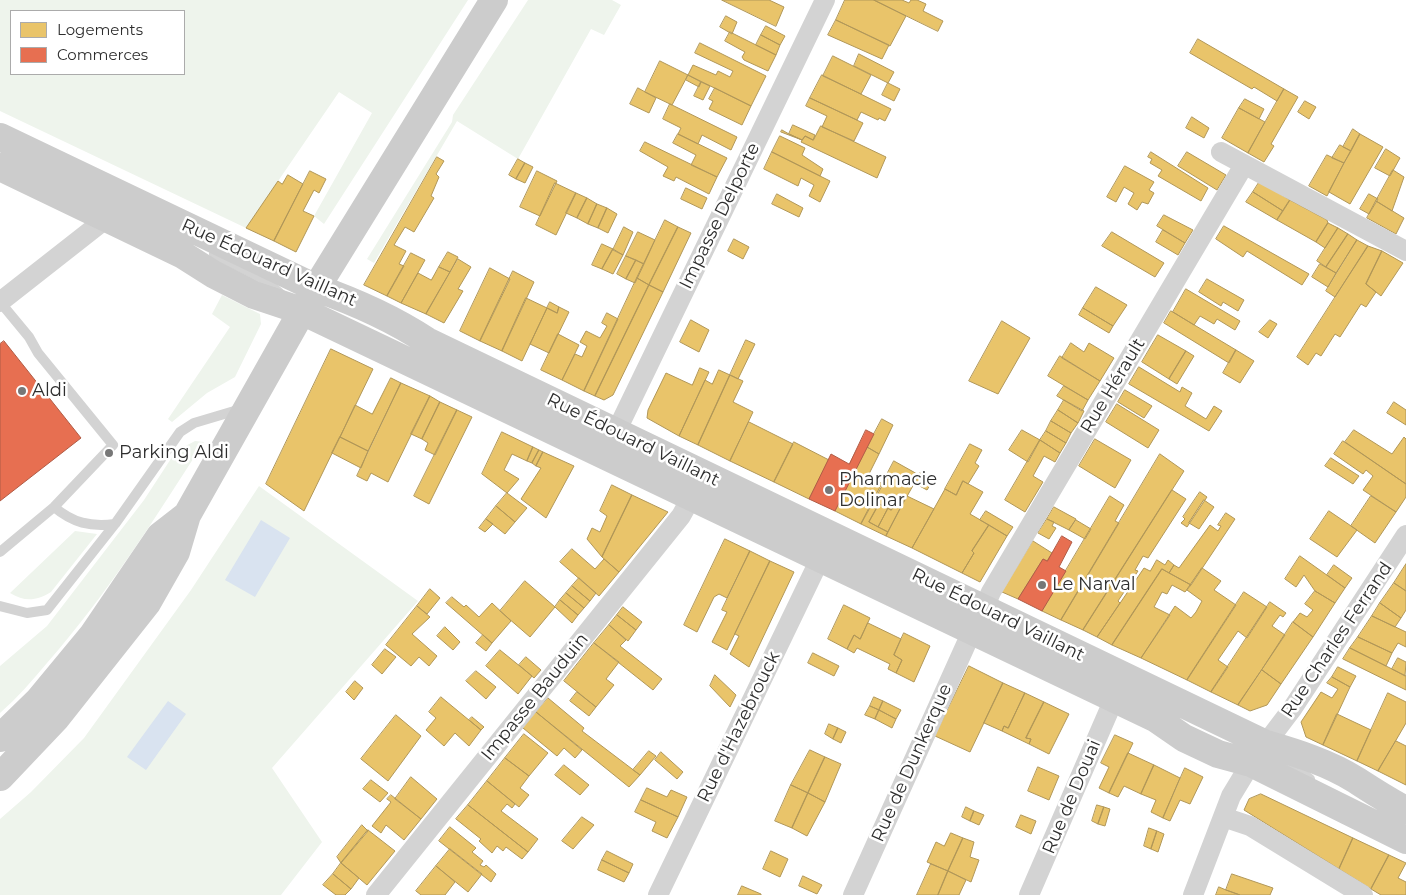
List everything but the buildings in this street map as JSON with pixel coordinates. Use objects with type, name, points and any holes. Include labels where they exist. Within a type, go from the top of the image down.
[{"type":"main road","points":[[0,777],[56,718],[148,603],[176,552],[187,515],[302,312],[323,295],[494,0]]},
{"type":"main road","name":"Rue Édouard Vaillant","points":[[0,137],[323,295],[351,300],[402,324],[427,342],[616,432],[1114,691],[1184,738],[1218,754],[1245,747]]},
{"type":"main road","name":"Rue Édouard Vaillant","points":[[0,167],[59,190],[107,218],[184,255],[213,274],[254,294],[302,312],[691,498],[978,620],[1245,747]]},
{"type":"main road","points":[[0,738],[39,700],[92,636],[160,536],[187,515]]},
{"type":"main road","points":[[1245,747],[1321,762],[1356,780],[1380,798],[1406,810]]},
{"type":"main road","points":[[1245,747],[1406,840]]},
{"type":"street","name":"Impasse Delporte","points":[[616,432],[825,0]]},
{"type":"street","points":[[1221,152],[1406,251]]},
{"type":"street","name":"Rue Hérault","points":[[978,620],[996,584],[1244,165]]},
{"type":"street","points":[[0,302],[107,218]]},
{"type":"street","name":"Impasse Bauduin","points":[[376,895],[675,524],[691,498]]},
{"type":"street","name":"Rue Charles Ferrand","points":[[1193,895],[1231,796],[1245,747],[1292,709],[1406,535]]},
{"type":"street","name":"Rue d'Hazebrouck","points":[[658,895],[833,559]]},
{"type":"street","name":"Rue de Dunkerque","points":[[853,895],[978,620]]},
{"type":"street","name":"Rue de Douai","points":[[1029,895],[1114,691]]},
{"type":"street","points":[[1223,817],[1250,826],[1363,895]]},
{"type":"lane","points":[[200,248],[262,278],[302,312]]},
{"type":"lane","points":[[0,302],[29,337],[38,353],[113,444],[54,506],[0,552]]},
{"type":"lane","points":[[0,606],[27,613],[47,610],[115,524],[180,432],[194,423],[249,407]]},
{"type":"lane","points":[[54,506],[66,516],[86,524],[115,524]]},
{"type":"lane","points":[[1245,747],[1296,769],[1320,783]]},
{"type":"shaded area","points":[[0,0],[468,0],[324,224],[314,216],[372,113],[339,92],[246,228],[0,111]]},
{"type":"shaded area","points":[[528,0],[612,0],[621,5],[604,35],[591,29],[518,159],[457,121],[374,263],[367,259],[452,122],[453,115]]},
{"type":"shaded area","points":[[222,295],[260,314],[261,324],[235,377],[207,393],[172,422],[168,419],[230,327],[212,314]]},
{"type":"shaded area","points":[[195,441],[204,442],[110,583],[69,637],[0,713],[0,666],[47,626],[144,500],[176,451]]},
{"type":"shaded area","points":[[259,486],[418,601],[272,768],[322,842],[281,895],[0,895],[0,819],[31,792],[84,738],[191,590]]},
{"type":"shaded area","points":[[261,520],[290,538],[255,597],[225,580]]},
{"type":"shaded area","points":[[75,531],[97,534],[51,592],[35,599],[21,598],[10,593]]},
{"type":"shaded area","points":[[168,701],[186,714],[146,770],[127,757]]},
{"type":"place","name":"Aldi","points":[[22,391]]},
{"type":"place","name":"Parking Aldi","points":[[109,453]]},
{"type":"place","name":"Pharmacie Dolinar","points":[[829,490]]},
{"type":"place","name":"Le Narval","points":[[1042,585]]}]
